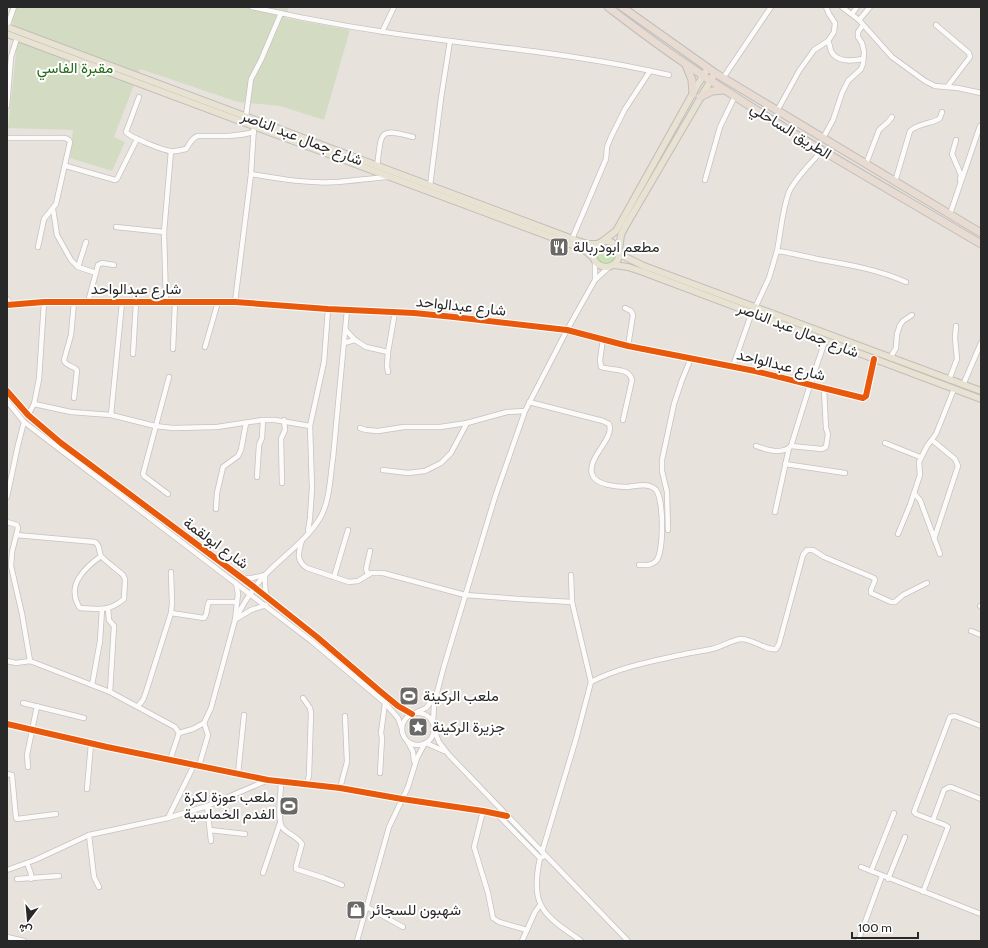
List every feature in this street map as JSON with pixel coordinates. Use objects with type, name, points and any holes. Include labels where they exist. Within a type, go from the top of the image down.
[{"type":"highway","name":"الطريق الساحلي","points":[[608,7],[684,64],[822,150],[981,244]]},
{"type":"highway","name":"الطريق الساحلي","points":[[622,7],[715,73],[981,233]]},
{"type":"highway","points":[[684,64],[691,75],[693,94]]},
{"type":"highway","points":[[700,97],[712,91],[726,90]]},
{"type":"main road","name":"شارع جمال عبد الناصر","points":[[7,27],[572,239],[588,244],[601,242]]},
{"type":"main road","name":"شارع جمال عبد الناصر","points":[[7,34],[254,129],[389,176],[581,248],[594,260]]},
{"type":"main road","points":[[708,68],[616,231],[595,247],[594,260],[599,266],[611,266],[617,262],[620,239],[625,227],[715,73]]},
{"type":"main road","points":[[693,94],[697,92],[700,97]]},
{"type":"main road","points":[[601,242],[613,243],[619,252]]},
{"type":"main road","name":"شارع جمال عبد الناصر","points":[[619,252],[644,266],[754,310],[825,341],[981,399]]},
{"type":"main road","name":"شارع جمال عبد الناصر","points":[[611,266],[628,267],[643,272],[890,358],[981,392]]},
{"type":"street","points":[[7,27],[14,7]]},
{"type":"street","points":[[252,7],[281,14],[382,32],[555,55],[650,70],[669,75]]},
{"type":"street","points":[[382,32],[394,7]]},
{"type":"street","points":[[723,78],[771,7]]},
{"type":"street","points":[[777,111],[799,71],[814,50],[828,41],[834,32],[835,23],[826,7]]},
{"type":"street","points":[[842,7],[852,14],[892,57],[908,70],[930,84],[981,93]]},
{"type":"street","points":[[852,14],[857,7]]},
{"type":"street","points":[[858,20],[870,7]]},
{"type":"street","points":[[246,116],[251,79],[281,14]]},
{"type":"street","points":[[823,138],[833,120],[848,81],[861,68],[864,59],[864,52],[862,43],[858,38],[858,32],[863,25]]},
{"type":"street","points":[[936,25],[969,53],[970,57],[947,87]]},
{"type":"street","points":[[7,106],[7,87],[11,57],[17,38]]},
{"type":"street","points":[[430,186],[450,41]]},
{"type":"street","points":[[828,41],[832,51],[840,58],[850,61],[864,59]]},
{"type":"street","points":[[572,239],[606,159],[607,147],[611,137],[625,108],[650,70]]},
{"type":"street","points":[[705,180],[720,127],[735,96]]},
{"type":"street","points":[[139,97],[126,132],[128,135],[137,139],[171,151],[186,149],[194,137],[236,136],[254,129],[251,174],[235,302]]},
{"type":"street","points":[[895,182],[910,131],[920,124],[936,121],[940,118],[942,112]]},
{"type":"street","points":[[866,164],[879,130],[892,116]]},
{"type":"street","points":[[950,214],[980,126]]},
{"type":"street","points":[[377,166],[381,139],[384,134],[387,132],[396,132],[414,137]]},
{"type":"street","points":[[7,138],[65,138],[70,142],[66,166],[56,204],[44,218],[38,247]]},
{"type":"street","points":[[66,166],[115,180],[117,179],[137,139]]},
{"type":"street","points":[[953,205],[961,175],[952,154],[956,140]]},
{"type":"street","points":[[733,366],[768,278],[777,251],[789,192],[795,182],[822,150]]},
{"type":"street","points":[[166,302],[164,232],[171,151]]},
{"type":"street","points":[[251,174],[284,180],[317,182],[338,182],[389,176]]},
{"type":"street","points":[[53,209],[57,235],[71,260],[78,267],[96,273]]},
{"type":"street","points":[[116,227],[164,232]]},
{"type":"street","points":[[78,267],[86,242]]},
{"type":"street","points":[[777,251],[867,268],[906,282]]},
{"type":"street","points":[[594,260],[595,280]]},
{"type":"street","points":[[88,302],[99,264],[114,265]]},
{"type":"street","points":[[611,266],[595,280],[525,411],[495,497],[436,693],[433,723],[439,742],[449,755],[543,855],[628,941]]},
{"type":"street","points":[[7,299],[9,304]]},
{"type":"street","points":[[28,415],[34,404],[39,379],[44,302]]},
{"type":"street","name":"شارع عبدالواحد","points":[[9,304],[44,302],[235,302],[422,314],[567,330],[628,346],[733,366],[863,398],[865,397],[874,359]]},
{"type":"street","points":[[74,302],[71,335],[64,360],[66,364],[76,368],[77,370],[74,398]]},
{"type":"street","points":[[111,416],[122,302]]},
{"type":"street","points":[[133,354],[136,302]]},
{"type":"street","points":[[174,349],[175,302]]},
{"type":"street","points":[[205,347],[218,302]]},
{"type":"street","points":[[625,308],[631,311],[634,315],[628,346]]},
{"type":"street","points":[[308,533],[312,488],[310,426],[324,362],[328,309]]},
{"type":"street","points":[[235,620],[254,588],[265,575],[308,533],[320,518],[327,494],[333,458],[347,310]]},
{"type":"street","points":[[388,372],[386,366],[395,312]]},
{"type":"street","points":[[890,358],[897,345],[897,334],[900,325],[912,315]]},
{"type":"street","points":[[949,380],[957,358],[955,338],[956,326]]},
{"type":"street","points":[[345,329],[355,340],[366,347],[388,352]]},
{"type":"street","points":[[603,339],[600,360],[601,367],[629,373],[632,380],[624,420]]},
{"type":"street","points":[[344,343],[355,340]]},
{"type":"street","points":[[774,512],[790,447],[825,341]]},
{"type":"street","points":[[963,385],[981,343]]},
{"type":"street","points":[[668,530],[667,492],[662,471],[662,460],[674,404],[691,358]]},
{"type":"street","points":[[168,494],[143,474],[155,426],[161,411],[170,377]]},
{"type":"street","points":[[756,446],[776,451],[790,447],[822,449],[826,447],[828,434],[824,389]]},
{"type":"street","points":[[898,534],[920,475],[918,464],[920,458],[936,434],[954,389]]},
{"type":"street","name":"شارع ابولقمة","points":[[7,390],[28,415],[61,443],[266,597],[386,696],[413,714]]},
{"type":"street","name":"شارع ابولقمة","points":[[7,401],[24,422],[236,582],[315,644],[384,703],[398,718],[402,729]]},
{"type":"street","points":[[529,402],[603,421],[609,424],[611,429],[610,435],[598,452],[591,468],[591,473],[594,478],[602,483],[615,486],[645,485],[656,490],[660,498],[662,522],[659,556],[655,562],[648,566],[639,565]]},
{"type":"street","points":[[34,404],[71,412],[111,416],[155,426],[173,428],[204,428],[263,420],[284,420],[310,426]]},
{"type":"street","points":[[360,428],[378,431],[404,427],[440,427],[467,423],[507,412],[525,411]]},
{"type":"street","points":[[256,477],[259,445],[262,438],[263,420]]},
{"type":"street","points":[[282,483],[281,439],[285,430],[284,420]]},
{"type":"street","points":[[7,497],[24,422]]},
{"type":"street","points":[[216,509],[217,493],[223,467],[238,456],[241,450],[246,423]]},
{"type":"street","points":[[383,470],[408,473],[425,471],[441,463],[451,453],[467,423]]},
{"type":"street","points":[[932,440],[955,459],[958,466],[934,539]]},
{"type":"street","points":[[885,443],[920,458]]},
{"type":"street","points":[[785,464],[845,473]]},
{"type":"street","points":[[914,493],[920,500],[940,554]]},
{"type":"street","points":[[7,522],[18,526],[12,552],[11,571],[22,614],[30,661]]},
{"type":"street","points":[[334,577],[348,530]]},
{"type":"street","points":[[16,535],[95,542],[99,545],[101,556],[123,575],[125,579],[124,599],[115,607],[102,609],[79,607],[74,594],[76,584],[89,564],[101,556]]},
{"type":"street","points":[[302,539],[298,558],[302,565],[350,582],[358,581],[371,573],[389,574],[465,595],[572,602]]},
{"type":"street","points":[[591,682],[602,676],[629,667],[683,654],[711,650],[736,640],[750,640],[771,649],[776,649],[779,644],[803,556],[807,550],[813,550],[824,557],[874,578],[875,580],[871,593],[891,602],[895,602],[903,595],[927,583]]},
{"type":"street","points":[[368,575],[366,569],[370,551]]},
{"type":"street","points":[[138,706],[146,692],[171,613],[171,572]]},
{"type":"street","points":[[241,578],[252,578],[265,575]]},
{"type":"street","points":[[265,575],[264,585],[266,597]]},
{"type":"street","points":[[572,575],[572,602],[591,682],[543,855],[537,886],[540,905],[555,922],[581,941]]},
{"type":"street","points":[[178,733],[193,729],[204,723],[211,708],[235,620],[238,594],[236,582]]},
{"type":"street","points":[[171,613],[204,618],[210,602],[237,602]]},
{"type":"street","points":[[235,620],[251,610],[266,605]]},
{"type":"street","points":[[108,608],[109,620],[114,626],[110,692]]},
{"type":"street","points":[[92,685],[100,641],[102,609]]},
{"type":"street","points":[[970,631],[981,635]]},
{"type":"street","points":[[7,661],[16,663],[30,661],[110,692],[175,727],[178,733],[170,760]]},
{"type":"street","points":[[414,767],[414,756],[402,729],[405,720],[413,714],[426,708],[436,693]]},
{"type":"street","points":[[302,698],[307,704],[311,713],[309,775],[307,784]]},
{"type":"street","points":[[23,703],[84,718]]},
{"type":"street","points":[[380,773],[381,733],[384,703]]},
{"type":"street","points":[[28,767],[27,755],[37,706]]},
{"type":"street","points":[[413,714],[420,713],[426,715],[433,723]]},
{"type":"street","points":[[238,774],[244,715]]},
{"type":"street","points":[[340,788],[347,762],[345,716]]},
{"type":"street","points":[[923,892],[948,829],[947,826],[919,816],[914,812],[950,717],[955,716],[981,726]]},
{"type":"street","points":[[168,818],[197,766],[208,736],[204,723]]},
{"type":"street","points":[[7,724],[91,744],[268,780],[340,788],[507,816]]},
{"type":"street","points":[[357,941],[389,827],[402,799],[418,756],[425,743],[431,738],[434,730]]},
{"type":"street","points":[[408,741],[416,745],[425,743],[436,747],[449,755]]},
{"type":"street","points":[[87,790],[91,744]]},
{"type":"street","points":[[7,774],[12,775],[17,819],[56,814]]},
{"type":"street","points":[[7,870],[27,863],[89,835],[168,818],[207,806],[268,780]]},
{"type":"street","points":[[263,873],[280,823],[281,782]]},
{"type":"street","points":[[933,820],[944,790],[947,788],[951,787],[981,799]]},
{"type":"street","points":[[207,806],[211,841]]},
{"type":"street","points":[[483,811],[474,847],[488,893],[493,918],[499,922],[527,930]]},
{"type":"street","points":[[871,871],[894,813]]},
{"type":"street","points":[[498,815],[543,855]]},
{"type":"street","points":[[280,823],[302,844],[296,869],[342,885]]},
{"type":"street","points":[[210,830],[245,834]]},
{"type":"street","points":[[89,835],[94,877],[99,887]]},
{"type":"street","points":[[888,879],[905,837]]},
{"type":"street","points":[[27,863],[31,874],[31,879]]},
{"type":"street","points":[[861,867],[888,879],[981,914]]},
{"type":"street","points":[[17,879],[59,876]]},
{"type":"street","points":[[858,941],[882,876]]},
{"type":"street","points":[[522,941],[535,912],[540,905]]},
{"type":"street","points":[[367,907],[403,928]]},
{"type":"street","points":[[7,937],[24,941]]},
{"type":"green space","name":"مقبرة الفاسي","points":[[15,7],[289,7],[285,18],[350,30],[324,120],[280,106],[238,102],[140,69],[114,137],[125,142],[112,171],[70,158],[73,130],[8,128],[17,43],[12,20]]},
{"type":"green space","points":[[602,243],[610,243],[617,250],[617,258],[610,265],[602,265],[595,258],[595,250]]},
{"type":"cycle path","points":[[7,305],[44,302],[235,302],[328,309],[414,313],[454,317],[567,330],[628,346],[755,371],[863,398],[866,396],[874,359]]},
{"type":"cycle path","points":[[7,391],[28,415],[61,443],[254,587],[317,637],[398,706],[412,714]]},
{"type":"cycle path","points":[[7,724],[107,747],[268,780],[340,788],[507,816]]},
{"type":"place","name":"مطعم ابودربالة","points":[[559,247]]},
{"type":"place","name":"ملعب الركينة","points":[[409,696]]},
{"type":"place","name":"جزيرة الركينة","points":[[418,727]]},
{"type":"place","name":"ملعب عوزة لكرة الفدم الخماسية","points":[[289,806]]},
{"type":"place","name":"شهبون للسجائر","points":[[356,910]]}]
